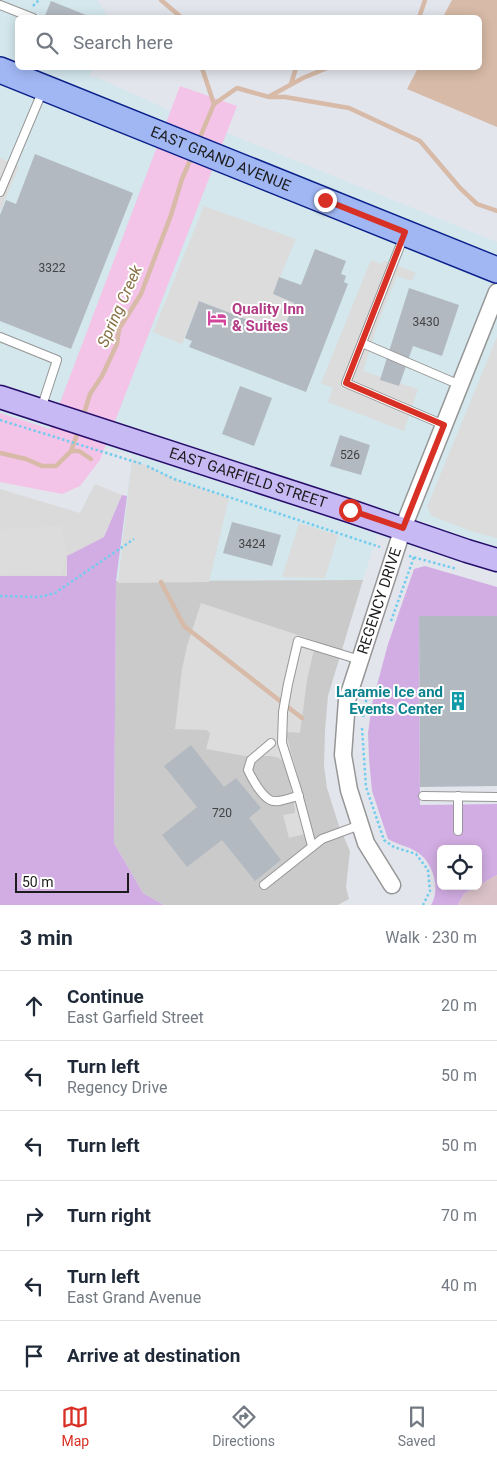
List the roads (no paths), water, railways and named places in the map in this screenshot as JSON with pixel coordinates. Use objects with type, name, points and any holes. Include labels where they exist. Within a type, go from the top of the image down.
[{"type":"main road","name":"EAST GRAND AVENUE","points":[[0,70],[497,270]]},
{"type":"street","name":"REGENCY DRIVE","points":[[392,885],[366,843],[349,790],[343,754],[347,700],[403,528],[497,292]]},
{"type":"street","name":"EAST GARFIELD STREET","points":[[0,397],[49,421],[107,443],[403,528],[497,560]]},
{"type":"lane","points":[[0,5],[25,15]]},
{"type":"lane","points":[[0,192],[44,88]]},
{"type":"lane","points":[[405,232],[346,383],[444,425]]},
{"type":"lane","points":[[0,337],[57,360],[49,421]]},
{"type":"lane","points":[[362,343],[460,385]]},
{"type":"lane","points":[[312,846],[299,796],[282,743],[283,712],[298,641],[360,660]]},
{"type":"lane","points":[[271,743],[251,760],[248,770],[253,782],[270,800],[276,801],[299,796]]},
{"type":"lane","points":[[423,796],[497,796]]},
{"type":"lane","points":[[458,796],[458,831]]},
{"type":"lane","points":[[264,885],[322,839],[360,825]]},
{"type":"waterway","name":"Spring Creek","points":[[161,0],[178,15]]},
{"type":"waterway","points":[[420,15],[425,0]]},
{"type":"waterway","name":"Spring Creek","points":[[198,142],[214,104],[203,70]]},
{"type":"waterway","points":[[291,84],[295,70]]},
{"type":"waterway","points":[[270,96],[322,70]]},
{"type":"waterway","points":[[214,104],[237,88],[269,97],[285,97],[349,108],[420,141],[460,188],[477,204],[497,211]]},
{"type":"waterway","name":"Spring Creek","points":[[83,417],[90,394],[102,376],[117,344],[119,329],[141,294],[192,156]]},
{"type":"waterway","name":"Spring Creek","points":[[0,453],[26,459],[42,466],[56,466],[71,451],[79,429]]},
{"type":"waterway","points":[[71,451],[79,451],[91,459]]},
{"type":"waterway","points":[[161,582],[184,626],[302,718]]},
{"type":"place","name":"Quality Inn & Suites","points":[[217,318]]},
{"type":"place","name":"Laramie Ice and Events Center","points":[[458,701]]}]
